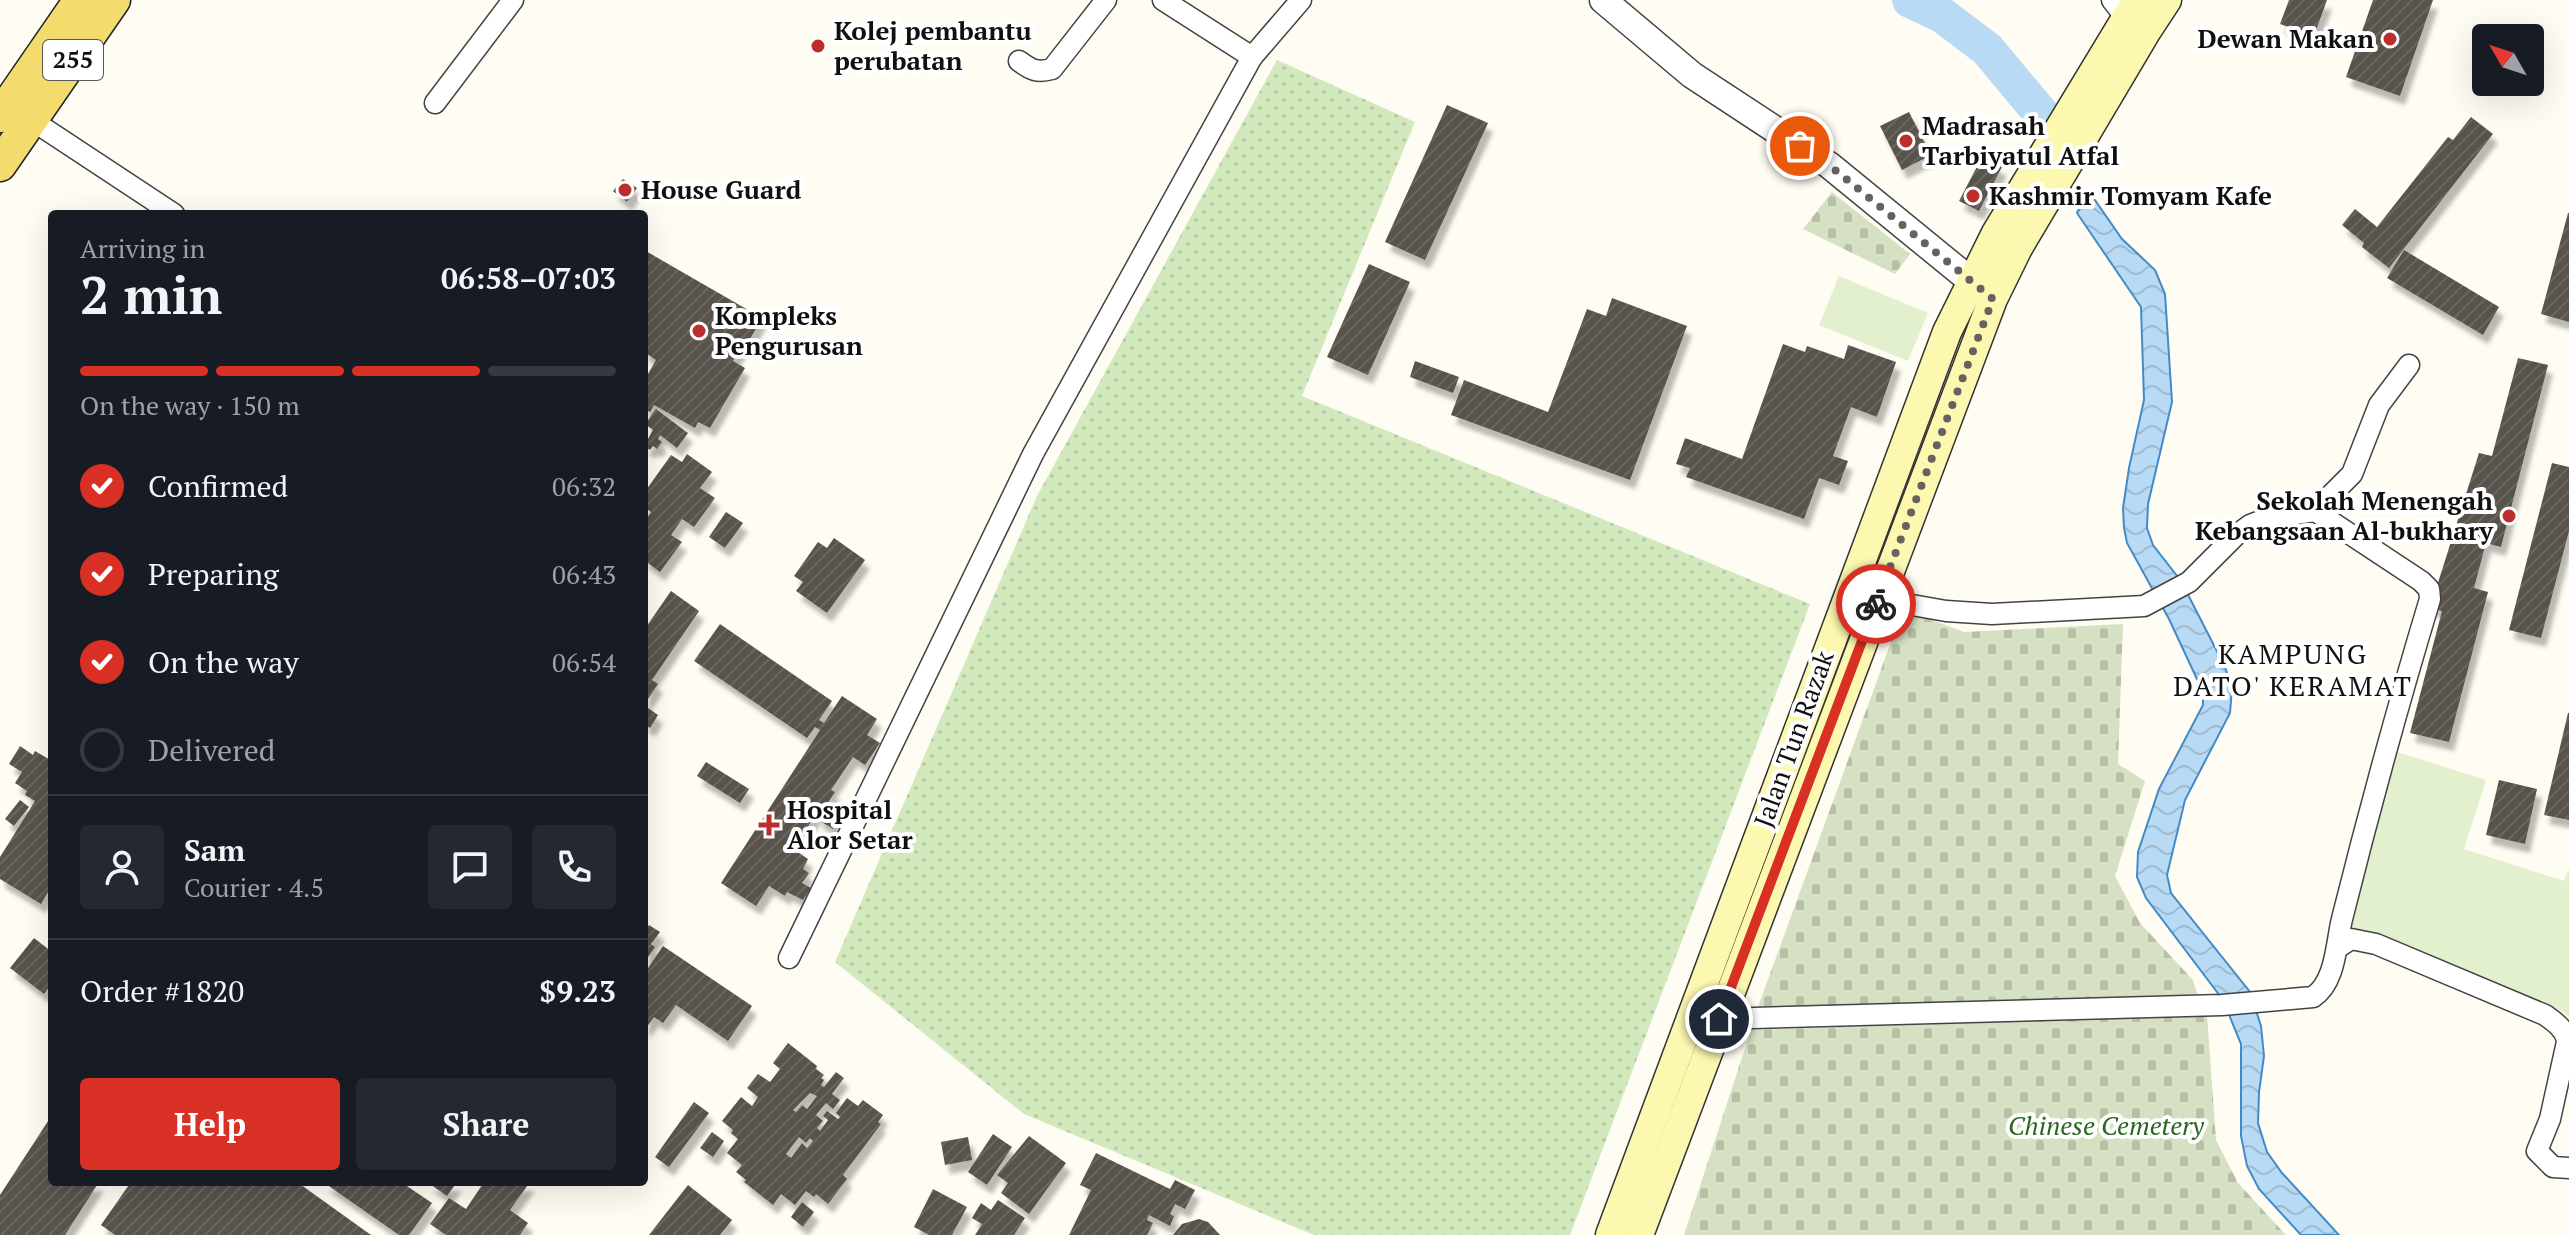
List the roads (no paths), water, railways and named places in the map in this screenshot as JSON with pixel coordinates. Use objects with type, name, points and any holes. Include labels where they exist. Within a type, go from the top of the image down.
[{"type":"main road","name":"255","points":[[0,165],[13,113],[80,0]]},
{"type":"main road","name":"255","points":[[13,113],[114,0]]},
{"type":"main road","name":"Jalan Tun Razak","points":[[1610,1235],[1947,332],[2018,248],[2167,0]]},
{"type":"main road","name":"Jalan Tun Razak","points":[[1639,1235],[1878,599],[1982,290],[1996,233],[2125,6]]},
{"type":"street","points":[[435,103],[513,0]]},
{"type":"street","points":[[1019,61],[1030,70],[1042,72],[1052,69],[1106,0]]},
{"type":"street","points":[[1163,0],[1252,57]]},
{"type":"street","points":[[789,958],[1033,454],[1252,57],[1301,0]]},
{"type":"street","points":[[1603,0],[1692,75],[1829,165],[1982,290]]},
{"type":"street","points":[[13,113],[168,210]]},
{"type":"street","points":[[1878,599],[1946,611],[1992,614],[2144,606],[2189,582],[2250,525],[2268,518],[2315,511],[2352,474],[2379,405],[2409,365]]},
{"type":"street","points":[[1719,1019],[2222,1005],[2265,1003],[2313,997],[2319,993],[2337,948],[2386,743],[2430,599],[2429,589],[2421,581],[2315,511]]},
{"type":"street","points":[[2337,948],[2351,939],[2376,944],[2545,1015],[2558,1026],[2567,1042],[2550,1119],[2537,1151],[2553,1167],[2569,1168]]},
{"type":"water","points":[[2088,190],[2122,239],[2155,270],[2165,294],[2172,402],[2148,504],[2147,528],[2153,545],[2181,581],[2225,667],[2232,688],[2230,713],[2185,800],[2167,875],[2171,893],[2250,992],[2261,1026],[2264,1056],[2258,1123],[2267,1152],[2282,1173],[2339,1235],[2301,1235],[2259,1189],[2247,1166],[2241,1136],[2241,1044],[2223,1000],[2146,898],[2137,877],[2138,852],[2159,789],[2203,705],[2203,692],[2169,619],[2127,543],[2123,508],[2144,400],[2141,307],[2077,213]]},
{"type":"waterway","points":[[1910,0],[1942,15],[1987,49],[2043,116]]},
{"type":"place","name":"Dewan Makan","points":[[2390,39]]},
{"type":"place","name":"Kolej pembantu perubatan","points":[[818,46]]},
{"type":"place","name":"Madrasah Tarbiyatul Atfal","points":[[1906,141]]},
{"type":"place","name":"House Guard","points":[[625,190]]},
{"type":"place","name":"Kashmir Tomyam Kafe","points":[[1973,196]]},
{"type":"place","name":"Kompleks Pengurusan","points":[[699,331]]},
{"type":"place","name":"Sekolah Menengah Kebangsaan Al-bukhary","points":[[2509,516]]},
{"type":"place","name":"Hospital Alor Setar","points":[[769,825]]},
{"type":"district","name":"KAMPUNG DATO' KERAMAT","points":[[2293,670]]},
{"type":"park label","name":"Chinese Cemetery","points":[[2106,1126]]}]
